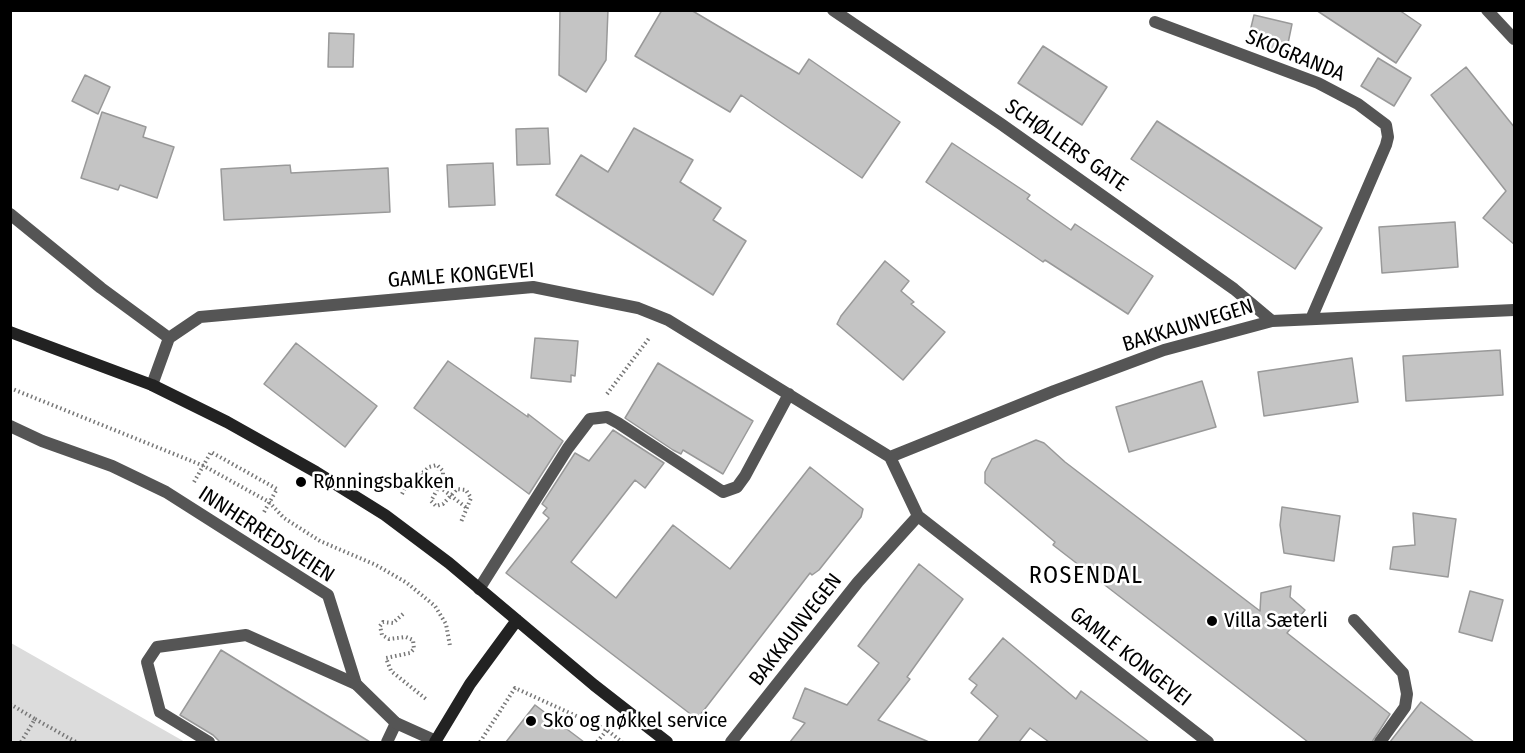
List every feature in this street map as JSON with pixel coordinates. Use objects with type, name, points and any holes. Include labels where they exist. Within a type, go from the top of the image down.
[{"type":"main road","points":[[10,332],[152,385],[227,422],[386,515],[517,620],[594,686],[667,742]]},
{"type":"main road","points":[[435,742],[470,684],[517,620]]},
{"type":"street","name":"SCHØLLERS GATE","points":[[833,10],[1001,124],[1234,288],[1272,321]]},
{"type":"street","points":[[1486,10],[1515,39]]},
{"type":"street","name":"SKOGRANDA","points":[[1155,22],[1318,83],[1358,104],[1386,125],[1388,137],[1386,145],[1311,319]]},
{"type":"street","points":[[10,214],[101,288],[169,338],[152,385]]},
{"type":"street","name":"GAMLE KONGEVEI","points":[[169,338],[200,316],[533,287],[638,308],[668,320],[890,457],[918,516],[1208,742]]},
{"type":"street","name":"BAKKAUNVEGEN","points":[[890,457],[1054,391],[1164,350],[1272,321],[1515,310]]},
{"type":"street","points":[[479,589],[568,448],[590,419],[607,417],[618,423],[723,492],[737,487],[745,476],[789,394]]},
{"type":"street","name":"INNHERREDSVEIEN","points":[[10,426],[42,441],[112,466],[166,492],[328,595],[356,684],[396,723],[435,742]]},
{"type":"street","name":"BAKKAUNVEGEN","points":[[731,742],[858,582],[918,516]]},
{"type":"street","points":[[1354,620],[1403,674],[1407,694],[1406,707],[1380,742]]},
{"type":"street","points":[[209,742],[160,712],[147,662],[157,647],[246,635],[356,684]]},
{"type":"street","points":[[387,742],[396,723]]},
{"type":"path","points":[[590,419],[640,347],[668,320]]},
{"type":"path","points":[[10,388],[204,466],[269,502],[284,518],[320,541],[376,565],[407,583],[435,606],[446,624],[450,646]]},
{"type":"path","points":[[194,483],[211,452],[277,489],[264,512]]},
{"type":"path","points":[[402,494],[409,480],[429,467],[437,465],[443,471],[443,479],[431,501],[436,506],[443,504],[457,489],[466,490],[471,498],[461,522]]},
{"type":"path","points":[[422,473],[468,509]]},
{"type":"path","points":[[403,614],[393,623],[383,622],[380,626],[382,635],[389,639],[406,637],[413,640],[414,649],[410,653],[386,658],[391,671],[426,699]]},
{"type":"path","points":[[480,742],[515,688],[607,730],[622,742]]},
{"type":"path","points":[[10,704],[76,742]]},
{"type":"path","points":[[21,742],[35,719]]},
{"type":"path","points":[[597,742],[607,730]]},
{"type":"shaded area","points":[[11,643],[185,742],[11,742]]},
{"type":"building","points":[[560,10],[608,10],[606,60],[586,92],[559,75]]},
{"type":"building","points":[[662,10],[691,10],[799,74],[809,59],[900,122],[862,178],[741,95],[730,112],[635,56]]},
{"type":"building","points":[[1316,10],[1399,10],[1421,25],[1396,63]]},
{"type":"building","points":[[1254,15],[1292,24],[1286,53],[1247,44]]},
{"type":"building","points":[[329,33],[354,34],[353,67],[328,67]]},
{"type":"building","points":[[1043,46],[1107,87],[1082,125],[1018,83]]},
{"type":"building","points":[[1378,58],[1411,78],[1394,106],[1361,86]]},
{"type":"building","points":[[1466,67],[1515,128],[1515,245],[1483,218],[1506,191],[1431,95]]},
{"type":"building","points":[[85,75],[110,87],[98,114],[72,101]]},
{"type":"building","points":[[102,112],[146,127],[143,137],[174,147],[157,198],[120,185],[118,190],[81,178]]},
{"type":"building","points":[[1157,121],[1322,228],[1295,269],[1131,159]]},
{"type":"building","points":[[548,128],[550,164],[517,165],[516,129]]},
{"type":"building","points":[[634,128],[693,160],[680,182],[721,208],[713,220],[746,241],[713,295],[556,195],[581,155],[608,172]]},
{"type":"building","points":[[952,143],[1030,195],[1027,199],[1071,230],[1075,224],[1153,276],[1128,314],[1045,260],[1043,262],[926,182]]},
{"type":"building","points":[[493,163],[495,205],[449,207],[447,165]]},
{"type":"building","points":[[290,165],[291,173],[388,168],[390,212],[224,220],[221,169]]},
{"type":"building","points":[[1455,222],[1458,267],[1382,273],[1379,227]]},
{"type":"building","points":[[885,261],[909,281],[901,291],[914,302],[911,304],[945,332],[903,380],[837,324]]},
{"type":"building","points":[[535,338],[578,341],[575,376],[571,375],[571,382],[531,378]]},
{"type":"building","points":[[296,343],[377,406],[345,447],[264,384]]},
{"type":"building","points":[[1500,350],[1503,395],[1406,401],[1403,356]]},
{"type":"building","points":[[1352,358],[1358,402],[1264,416],[1258,372]]},
{"type":"building","points":[[448,361],[528,417],[528,414],[563,441],[529,494],[414,408]]},
{"type":"building","points":[[658,363],[753,421],[723,474],[683,450],[681,454],[673,450],[625,418]]},
{"type":"building","points":[[1202,381],[1216,427],[1129,452],[1116,407]]},
{"type":"building","points":[[613,430],[664,463],[645,488],[635,480],[571,562],[616,598],[673,525],[730,569],[810,467],[863,509],[861,517],[819,570],[812,575],[810,573],[697,719],[506,573],[549,518],[543,513],[547,508],[542,504],[575,453],[589,461]]},
{"type":"building","points":[[1036,440],[1044,443],[1065,462],[1260,611],[1261,593],[1291,586],[1290,597],[1305,610],[1287,633],[1390,714],[1372,742],[1308,742],[1053,545],[1055,542],[985,483],[985,472],[992,459]]},
{"type":"building","points":[[1282,507],[1340,516],[1334,561],[1284,553],[1280,525]]},
{"type":"building","points":[[1413,513],[1456,519],[1448,577],[1390,569],[1393,547],[1415,545]]},
{"type":"building","points":[[919,564],[963,599],[907,677],[910,679],[878,720],[929,742],[790,742],[805,723],[793,718],[805,688],[847,705],[879,663],[858,646]]},
{"type":"building","points":[[1470,591],[1503,600],[1492,641],[1459,632]]},
{"type":"building","points":[[1003,638],[1076,699],[1081,691],[1149,742],[1049,742],[1030,728],[1019,742],[978,742],[998,716],[971,693],[977,685],[969,679]]},
{"type":"building","points":[[221,650],[370,742],[220,742],[213,735],[180,715]]},
{"type":"building","points":[[1421,702],[1474,742],[1390,742]]},
{"type":"building","points":[[535,705],[584,742],[506,742]]},
{"type":"place","name":"Rønningsbakken","points":[[301,482]]},
{"type":"place","name":"Villa Sæterli","points":[[1212,621]]},
{"type":"place","name":"Sko og nøkkel service","points":[[531,721]]},
{"type":"district","name":"ROSENDAL","points":[[1086,576]]}]
